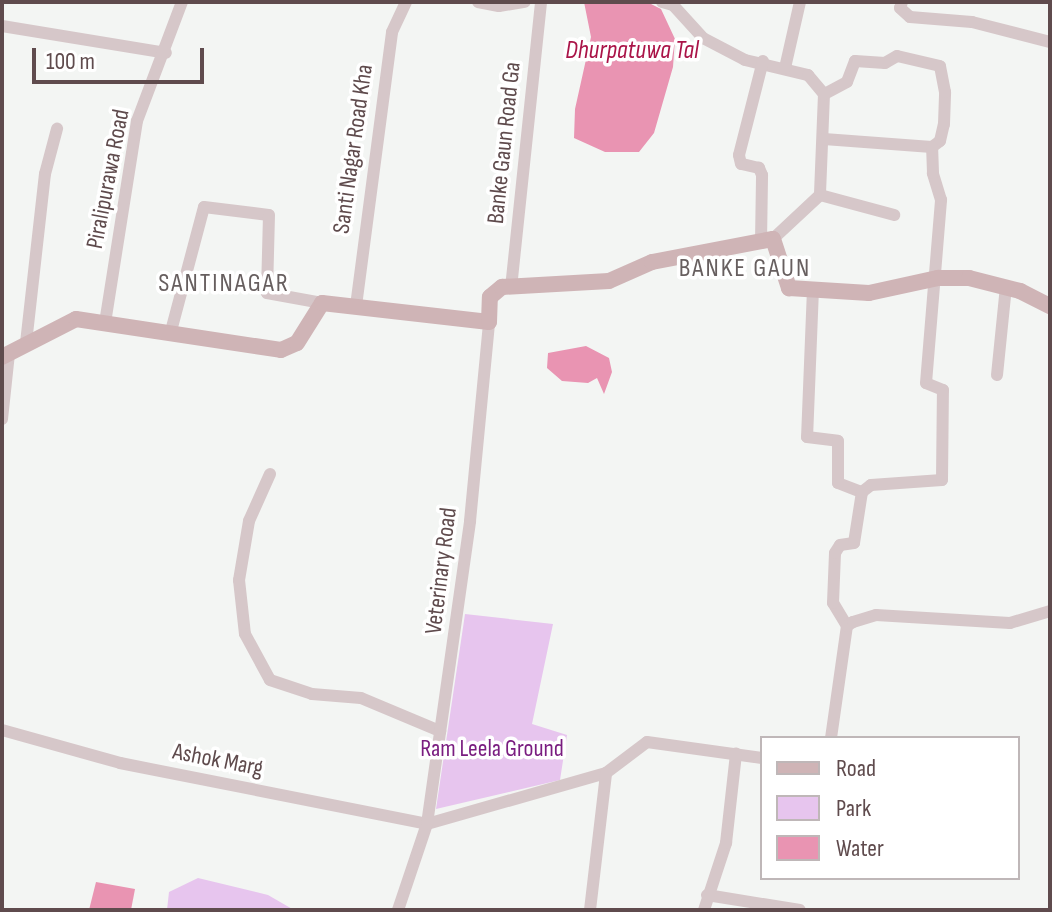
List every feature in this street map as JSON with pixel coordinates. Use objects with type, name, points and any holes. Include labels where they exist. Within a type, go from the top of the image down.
[{"type":"main road","points":[[6,355],[76,319],[281,350],[297,343],[322,303],[489,322],[490,297],[502,287],[609,281],[652,262],[767,240],[789,288],[869,293],[938,278],[969,278],[1006,287],[1050,306]]},
{"type":"street","name":"Piralipurawa Road","points":[[105,323],[137,121],[166,53],[182,2]]},
{"type":"street","name":"Santi Nagar Road Kha","points":[[356,306],[392,32],[406,2]]},
{"type":"street","points":[[478,2],[525,2]]},
{"type":"street","name":"Banke Gaun Road Ga","points":[[511,288],[541,2]]},
{"type":"street","points":[[662,2],[673,5],[703,38],[745,60],[763,61],[808,75],[824,94],[820,195],[767,240]]},
{"type":"street","points":[[785,68],[800,2]]},
{"type":"street","points":[[902,2],[900,8],[910,17],[972,22],[1050,42]]},
{"type":"street","points":[[2,26],[166,53]]},
{"type":"street","points":[[824,94],[847,82],[855,61],[885,63],[897,56],[940,66],[944,124],[932,147],[933,173],[941,200],[938,278],[926,383],[943,390],[942,480],[871,485],[862,492],[854,543],[840,545],[835,553],[833,603],[847,626],[831,736]]},
{"type":"street","points":[[763,61],[739,155],[741,164],[759,168],[762,175],[767,240]]},
{"type":"street","points":[[26,343],[45,174],[57,129]]},
{"type":"street","points":[[824,139],[932,147]]},
{"type":"street","points":[[820,195],[894,215]]},
{"type":"street","points":[[171,331],[204,207],[269,215],[267,293],[322,303]]},
{"type":"street","points":[[997,375],[1006,287]]},
{"type":"street","points":[[813,289],[807,437],[838,441],[838,483],[862,492]]},
{"type":"street","name":"Veterinary Road","points":[[398,910],[427,824],[470,521],[489,322]]},
{"type":"street","points":[[2,419],[6,355]]},
{"type":"street","points":[[270,474],[249,521],[239,580],[245,634],[270,680],[312,694],[361,698],[440,731]]},
{"type":"street","points":[[847,626],[876,615],[1010,623],[1050,611]]},
{"type":"street","name":"Ashok Marg","points":[[2,730],[120,763],[427,824]]},
{"type":"street","points":[[427,824],[606,773],[647,742],[760,758]]},
{"type":"street","points":[[704,910],[726,843],[736,754]]},
{"type":"street","points":[[590,910],[606,773]]},
{"type":"street","points":[[707,895],[800,910]]},
{"type":"street","points":[[727,897],[736,910]]},
{"type":"green space","name":"Ram Leela Ground","points":[[465,614],[553,624],[532,724],[567,735],[560,780],[436,809]]},
{"type":"green space","points":[[198,878],[268,895],[294,910],[167,910],[169,892]]},
{"type":"water","name":"Dhurpatuwa Tal","points":[[584,2],[651,4],[661,9],[675,39],[673,67],[654,133],[639,152],[605,152],[574,138],[575,109],[591,37]]},
{"type":"water","points":[[586,346],[609,358],[612,372],[604,394],[597,378],[588,383],[562,381],[547,368],[548,353]]},
{"type":"water","points":[[96,882],[135,889],[131,910],[89,910]]},
{"type":"district","name":"BANKE GAUN","points":[[745,269]]},
{"type":"district","name":"SANTINAGAR","points":[[224,284]]}]
